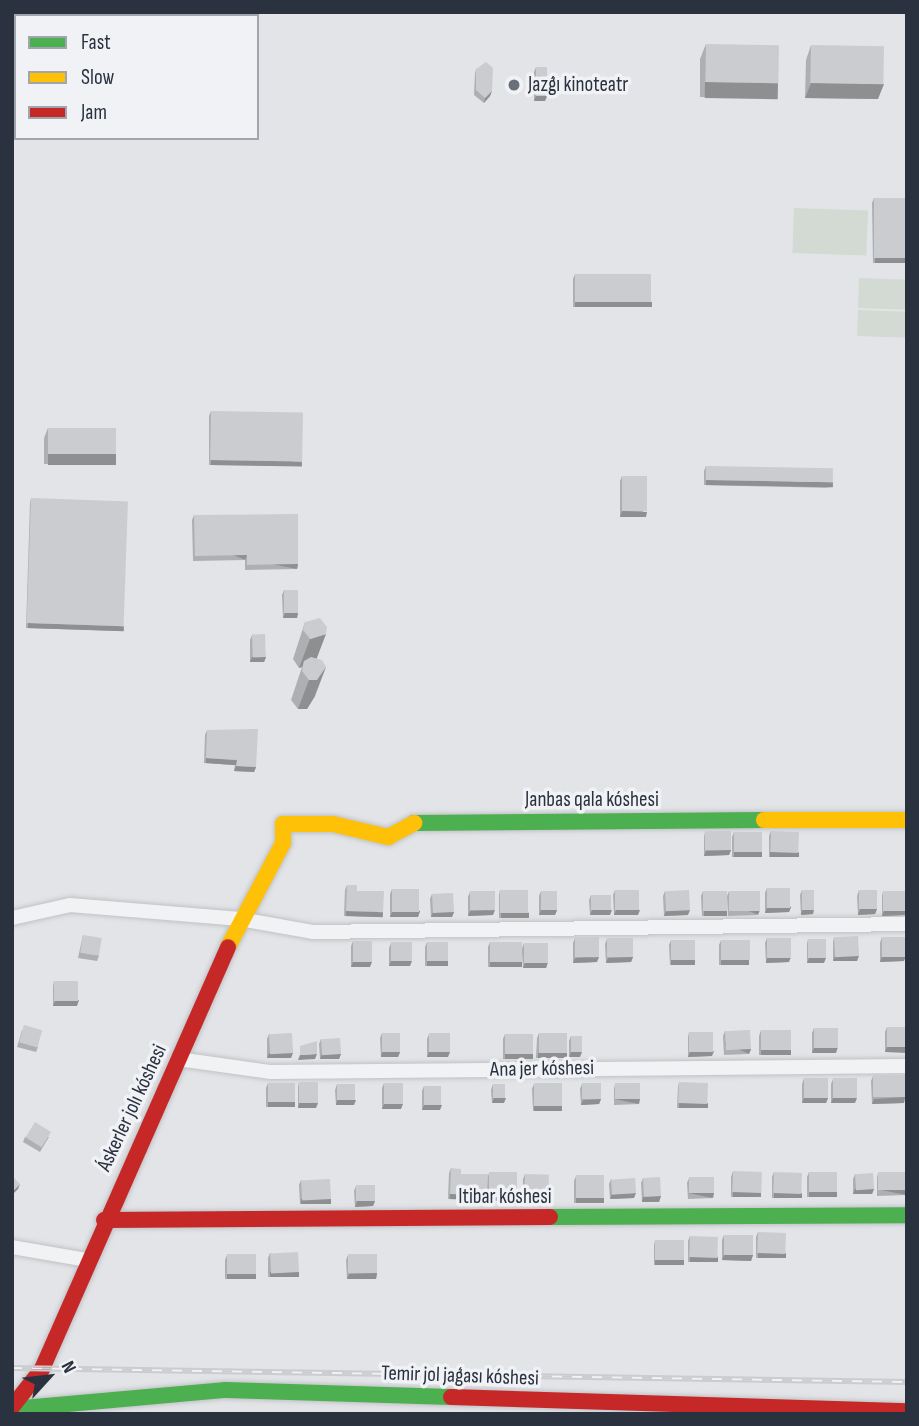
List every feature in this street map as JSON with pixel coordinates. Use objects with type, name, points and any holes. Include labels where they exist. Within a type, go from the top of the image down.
[{"type":"street","name":"Janbas qala kóshesi","points":[[283,824],[333,824],[365,835],[388,837],[419,821],[907,820]]},
{"type":"street","name":"Áskerler jolı kóshesi","points":[[12,1408],[42,1369],[104,1220],[240,919],[283,843],[283,824]]},
{"type":"street","points":[[12,918],[69,905],[240,919],[314,932],[907,924]]},
{"type":"street","name":"Ana jer kóshesi","points":[[178,1059],[271,1072],[907,1066]]},
{"type":"street","name":"Itibar kóshesi","points":[[104,1220],[907,1215]]},
{"type":"street","points":[[12,1247],[87,1260]]},
{"type":"street","name":"Temir jol jaǵası kóshesi","points":[[12,1408],[226,1390],[907,1412]]},
{"type":"shaded area","points":[[794,208],[868,211],[866,256],[792,253]]},
{"type":"shaded area","points":[[859,278],[907,280],[906,310],[858,308]]},
{"type":"shaded area","points":[[858,310],[907,312],[906,338],[857,336]]},
{"type":"building","points":[[706,44],[779,45],[778,83],[705,82]]},
{"type":"building","points":[[811,45],[884,46],[883,84],[810,83]]},
{"type":"building","points":[[486,62],[493,68],[492,91],[485,98],[476,90],[476,69]]},
{"type":"building","points":[[536,67],[547,67],[547,96],[536,96]]},
{"type":"building","points":[[874,198],[907,198],[907,258],[874,258]]},
{"type":"building","points":[[575,274],[651,274],[651,302],[575,302]]},
{"type":"building","points":[[211,411],[303,413],[302,462],[210,460]]},
{"type":"building","points":[[48,428],[116,428],[116,454],[48,454]]},
{"type":"building","points":[[706,466],[833,468],[833,482],[706,480]]},
{"type":"building","points":[[622,476],[647,476],[647,511],[622,511]]},
{"type":"building","points":[[31,498],[128,501],[124,626],[27,623]]},
{"type":"building","points":[[298,514],[298,564],[247,565],[247,555],[195,556],[194,515]]},
{"type":"building","points":[[284,590],[298,590],[298,613],[284,613]]},
{"type":"building","points":[[320,618],[327,627],[326,634],[310,639],[303,630],[305,622]]},
{"type":"building","points":[[252,634],[265,634],[266,657],[253,657]]},
{"type":"building","points":[[311,657],[322,660],[326,667],[317,680],[309,680],[302,671],[304,661]]},
{"type":"building","points":[[258,729],[256,767],[236,766],[237,760],[206,758],[207,730]]},
{"type":"building","points":[[705,831],[731,831],[731,850],[705,850]]},
{"type":"building","points":[[771,831],[799,832],[798,853],[770,852]]},
{"type":"building","points":[[734,832],[762,832],[762,852],[734,852]]},
{"type":"building","points":[[347,885],[357,885],[357,891],[384,891],[383,912],[346,911]]},
{"type":"building","points":[[767,888],[790,888],[790,908],[767,908]]},
{"type":"building","points":[[392,889],[419,889],[419,912],[392,912]]},
{"type":"building","points":[[500,890],[528,890],[528,913],[500,913]]},
{"type":"building","points":[[615,890],[639,890],[639,910],[615,910]]},
{"type":"building","points":[[689,890],[690,910],[666,911],[665,891]]},
{"type":"building","points":[[802,890],[814,890],[814,910],[802,910]]},
{"type":"building","points":[[859,890],[877,890],[877,909],[859,909]]},
{"type":"building","points":[[470,891],[495,891],[495,910],[470,910]]},
{"type":"building","points":[[541,891],[557,891],[557,910],[541,910]]},
{"type":"building","points":[[703,891],[727,891],[727,911],[703,911]]},
{"type":"building","points":[[729,891],[760,891],[760,911],[729,911]]},
{"type":"building","points":[[883,891],[907,891],[907,911],[883,911]]},
{"type":"building","points":[[453,893],[454,912],[433,913],[432,894]]},
{"type":"building","points":[[591,895],[611,895],[611,910],[591,910]]},
{"type":"building","points":[[83,935],[102,938],[99,956],[80,953]]},
{"type":"building","points":[[858,936],[859,956],[835,957],[834,937]]},
{"type":"building","points":[[575,937],[599,937],[599,957],[575,957]]},
{"type":"building","points":[[882,937],[906,937],[906,957],[882,957]]},
{"type":"building","points":[[607,938],[633,938],[633,957],[607,957]]},
{"type":"building","points":[[767,938],[791,938],[791,958],[767,958]]},
{"type":"building","points":[[808,939],[826,939],[826,958],[808,958]]},
{"type":"building","points":[[671,940],[695,940],[695,960],[671,960]]},
{"type":"building","points":[[721,940],[750,940],[750,960],[721,960]]},
{"type":"building","points":[[353,941],[372,941],[372,962],[353,962]]},
{"type":"building","points":[[391,942],[412,942],[412,961],[391,961]]},
{"type":"building","points":[[427,942],[448,942],[448,961],[427,961]]},
{"type":"building","points":[[490,942],[522,942],[522,962],[490,962]]},
{"type":"building","points":[[524,943],[548,943],[548,963],[524,963]]},
{"type":"building","points":[[54,981],[78,981],[78,1001],[54,1001]]},
{"type":"building","points":[[24,1025],[42,1030],[37,1048],[19,1042]]},
{"type":"building","points":[[887,1027],[907,1027],[907,1047],[887,1047]]},
{"type":"building","points":[[814,1028],[838,1028],[838,1048],[814,1048]]},
{"type":"building","points":[[750,1030],[751,1049],[726,1050],[725,1031]]},
{"type":"building","points":[[761,1030],[791,1030],[791,1050],[761,1050]]},
{"type":"building","points":[[689,1032],[713,1032],[713,1052],[689,1052]]},
{"type":"building","points":[[292,1033],[293,1053],[270,1054],[269,1034]]},
{"type":"building","points":[[382,1033],[400,1033],[400,1052],[382,1052]]},
{"type":"building","points":[[429,1033],[450,1033],[450,1052],[429,1052]]},
{"type":"building","points":[[539,1033],[567,1033],[567,1053],[539,1053]]},
{"type":"building","points":[[505,1034],[533,1034],[533,1054],[505,1054]]},
{"type":"building","points":[[571,1036],[582,1036],[582,1052],[571,1052]]},
{"type":"building","points":[[340,1038],[341,1054],[322,1055],[321,1039]]},
{"type":"building","points":[[317,1041],[317,1054],[300,1055],[300,1046]]},
{"type":"building","points":[[873,1075],[905,1075],[905,1097],[873,1097]]},
{"type":"building","points":[[804,1078],[828,1078],[828,1098],[804,1098]]},
{"type":"building","points":[[833,1078],[857,1078],[857,1098],[833,1098]]},
{"type":"building","points":[[299,1082],[318,1082],[318,1103],[299,1103]]},
{"type":"building","points":[[679,1082],[708,1083],[707,1104],[678,1103]]},
{"type":"building","points":[[268,1083],[295,1083],[295,1102],[268,1102]]},
{"type":"building","points":[[384,1083],[403,1083],[403,1104],[384,1104]]},
{"type":"building","points":[[534,1083],[562,1083],[562,1106],[534,1106]]},
{"type":"building","points":[[582,1083],[601,1083],[601,1099],[582,1099]]},
{"type":"building","points":[[615,1083],[640,1083],[640,1099],[615,1099]]},
{"type":"building","points":[[337,1084],[355,1084],[355,1100],[337,1100]]},
{"type":"building","points":[[493,1084],[505,1084],[505,1098],[493,1098]]},
{"type":"building","points":[[424,1086],[441,1086],[441,1105],[424,1105]]},
{"type":"building","points":[[35,1122],[51,1132],[42,1147],[25,1137]]},
{"type":"building","points":[[451,1168],[461,1169],[461,1174],[488,1174],[487,1195],[450,1194]]},
{"type":"building","points":[[733,1171],[762,1172],[761,1193],[732,1192]]},
{"type":"building","points":[[489,1172],[517,1172],[517,1195],[489,1195]]},
{"type":"building","points":[[774,1172],[802,1173],[801,1194],[773,1193]]},
{"type":"building","points":[[809,1172],[837,1172],[837,1192],[809,1192]]},
{"type":"building","points":[[878,1172],[907,1172],[907,1190],[878,1190]]},
{"type":"building","points":[[873,1173],[874,1189],[856,1190],[855,1174]]},
{"type":"building","points":[[525,1174],[549,1175],[548,1195],[524,1194]]},
{"type":"building","points":[[576,1175],[604,1175],[604,1198],[576,1198]]},
{"type":"building","points":[[12,1176],[20,1184],[12,1192]]},
{"type":"building","points":[[660,1177],[661,1196],[644,1197],[643,1178]]},
{"type":"building","points":[[689,1177],[714,1177],[714,1193],[689,1193]]},
{"type":"building","points":[[635,1178],[636,1193],[612,1195],[611,1180]]},
{"type":"building","points":[[330,1179],[331,1199],[302,1200],[301,1181]]},
{"type":"building","points":[[356,1185],[375,1185],[375,1201],[356,1201]]},
{"type":"building","points":[[758,1232],[786,1233],[785,1254],[757,1253]]},
{"type":"building","points":[[724,1235],[753,1235],[753,1255],[724,1255]]},
{"type":"building","points":[[690,1236],[718,1237],[717,1258],[689,1257]]},
{"type":"building","points":[[655,1240],[684,1240],[684,1260],[655,1260]]},
{"type":"building","points":[[298,1252],[299,1272],[271,1273],[270,1253]]},
{"type":"building","points":[[227,1254],[256,1254],[256,1274],[227,1274]]},
{"type":"building","points":[[348,1254],[377,1254],[377,1273],[348,1273]]},
{"type":"railway","points":[[12,1368],[907,1382]]},
{"type":"traffic: fast","points":[[414,823],[764,820]]},
{"type":"traffic: fast","points":[[550,1217],[907,1215]]},
{"type":"traffic: fast","points":[[12,1409],[226,1390],[451,1397]]},
{"type":"traffic: slow","points":[[764,820],[907,820]]},
{"type":"traffic: slow","points":[[228,947],[283,843],[283,824],[333,824],[388,837],[414,823]]},
{"type":"traffic: jam","points":[[12,1407],[42,1369],[228,947]]},
{"type":"traffic: jam","points":[[104,1220],[550,1217]]},
{"type":"traffic: jam","points":[[451,1397],[907,1411]]},
{"type":"place","name":"Jazǵı kinoteatr","points":[[514,85]]}]
